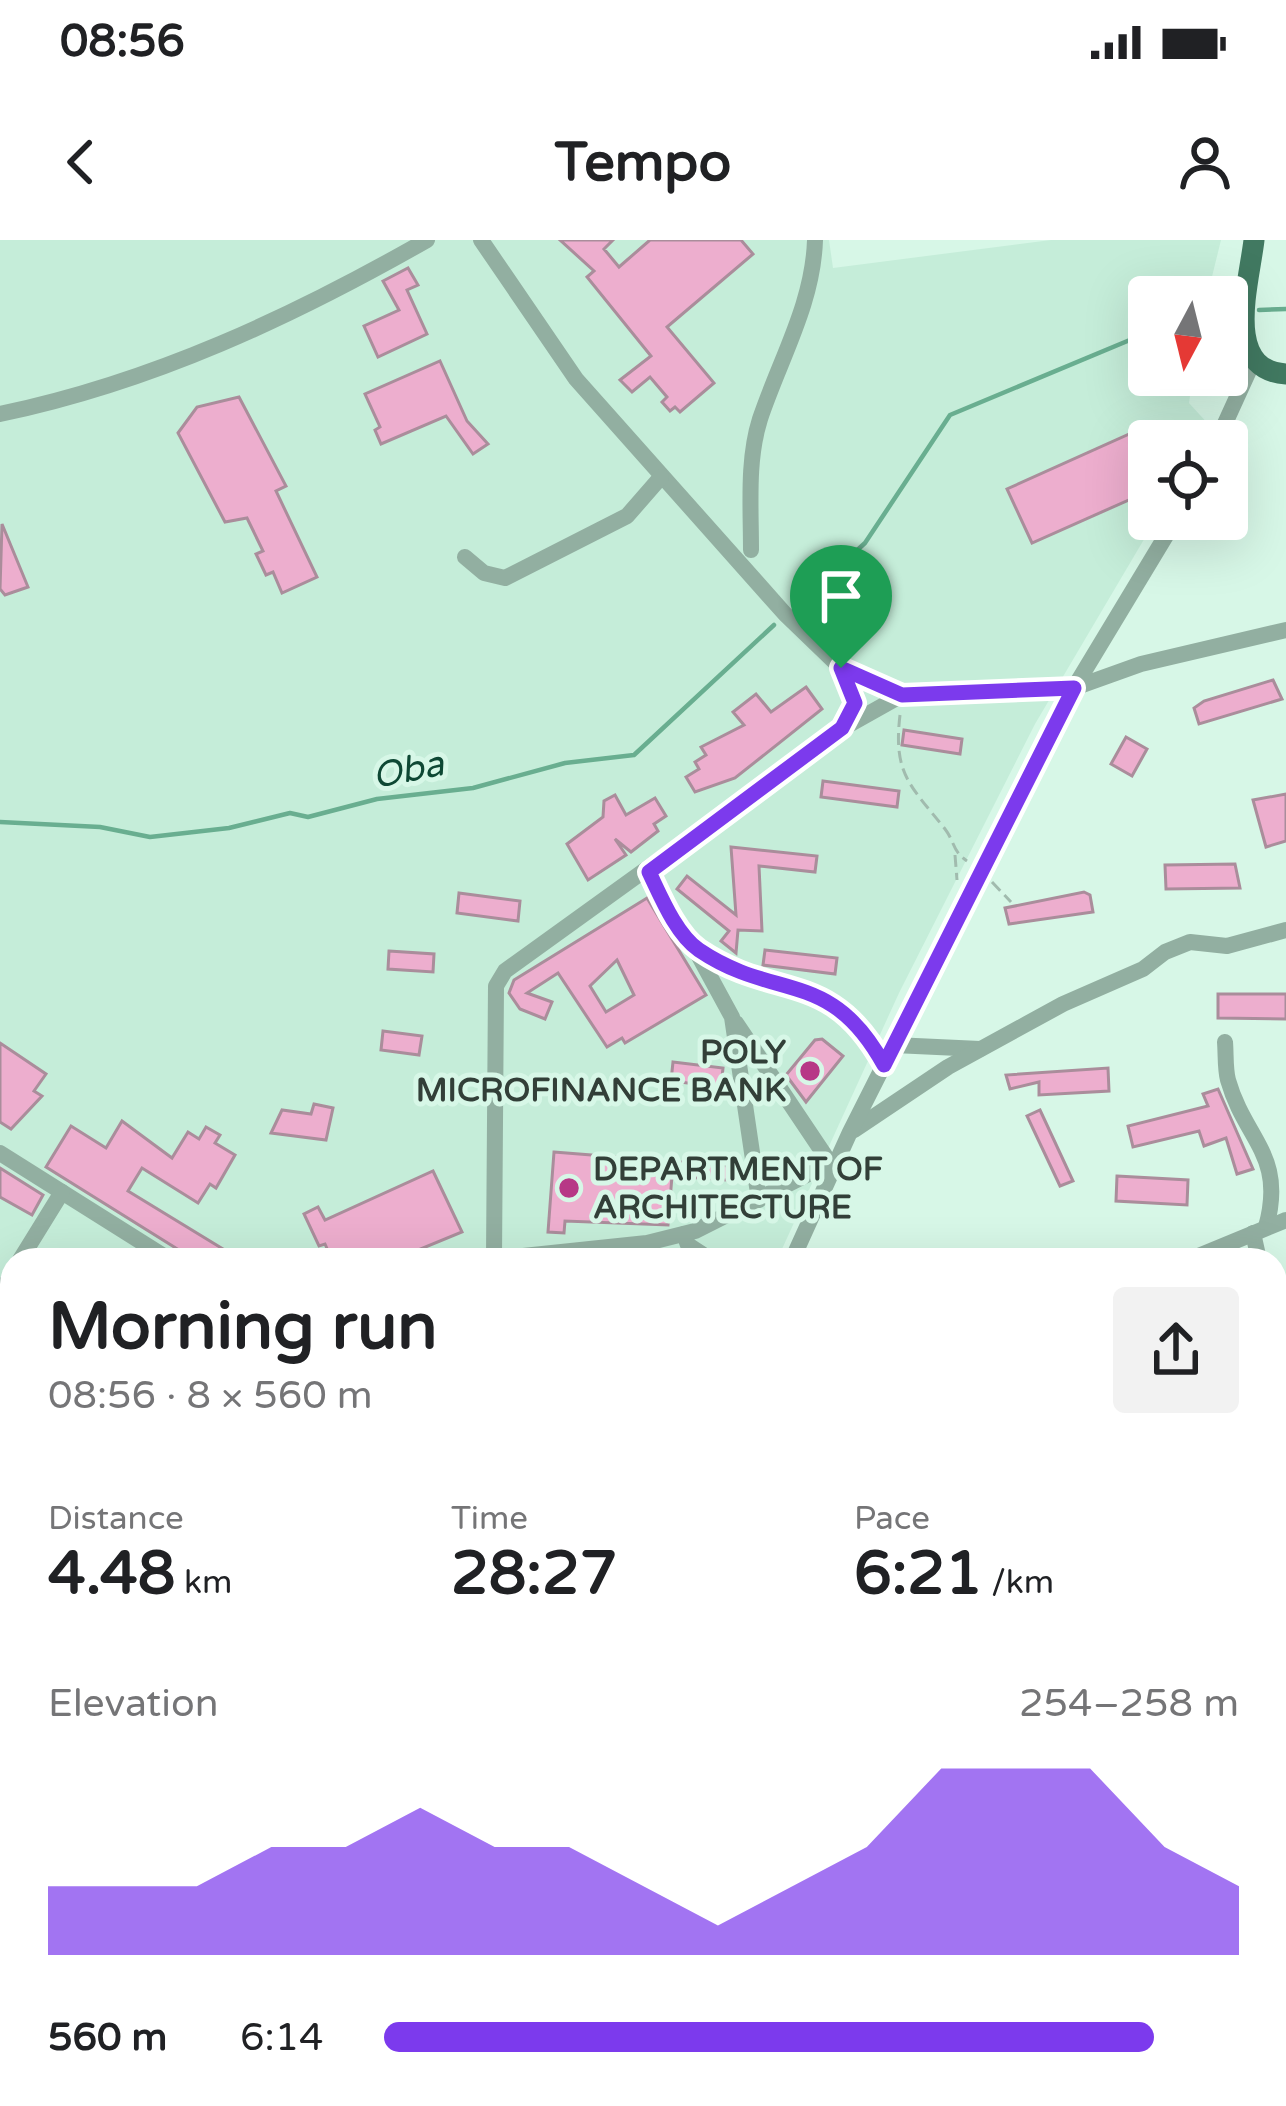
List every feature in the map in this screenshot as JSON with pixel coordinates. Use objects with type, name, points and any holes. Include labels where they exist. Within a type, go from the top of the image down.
[{"type":"main road","points":[[1254,240],[1244,344],[1252,362],[1269,373],[1286,374]]},
{"type":"street","points":[[0,414],[102,389],[304,310],[427,240]]},
{"type":"street","points":[[481,240],[576,380],[841,668],[855,703],[842,728]]},
{"type":"street","points":[[751,550],[751,475],[759,422],[814,275],[815,240]]},
{"type":"street","points":[[1226,420],[1252,362]]},
{"type":"street","points":[[465,557],[484,573],[506,578],[591,530],[627,516],[661,477]]},
{"type":"street","points":[[797,1248],[833,1161],[1074,688],[1163,540]]},
{"type":"street","points":[[841,668],[902,695],[1074,688],[1141,664],[1286,630]]},
{"type":"street","points":[[489,1248],[496,986],[505,971],[649,872],[842,728],[902,695]]},
{"type":"street","points":[[649,872],[732,1017],[833,1161]]},
{"type":"street","points":[[850,1132],[981,1049],[1143,969],[1165,952],[1190,942],[1227,946],[1286,930]]},
{"type":"street","points":[[695,948],[734,969],[832,1002],[863,1026],[884,1065]]},
{"type":"street","points":[[732,1017],[760,1200]]},
{"type":"street","points":[[1225,1042],[1228,1081],[1277,1172],[1276,1204],[1259,1230],[1259,1248]]},
{"type":"street","points":[[894,1045],[981,1049]]},
{"type":"street","points":[[0,1153],[151,1248]]},
{"type":"street","points":[[594,1248],[684,1234],[833,1161]]},
{"type":"street","points":[[27,1248],[62,1192]]},
{"type":"street","points":[[1217,1248],[1286,1220]]},
{"type":"street","points":[[684,1234],[694,1248]]},
{"type":"path","points":[[902,695],[895,745],[903,770],[945,828],[955,854],[952,870],[970,896]]},
{"type":"path","points":[[955,854],[982,871],[1011,902]]},
{"type":"shaded area","points":[[0,240],[829,240],[833,268],[1051,240],[1221,240],[1212,276],[1128,276],[1128,396],[1190,396],[1189,403],[1205,420],[1128,420],[1128,540],[1144,540],[1035,724],[899,993],[782,1248],[0,1248]]},
{"type":"building","points":[[560,240],[613,240],[604,249],[619,267],[650,240],[741,240],[753,254],[667,327],[714,383],[680,412],[675,407],[670,411],[662,402],[667,397],[650,377],[632,392],[620,380],[651,356],[587,277],[594,271]]},
{"type":"building","points":[[408,268],[418,285],[407,290],[427,334],[378,357],[364,326],[399,310],[383,281]]},
{"type":"building","points":[[440,361],[467,421],[488,444],[473,454],[446,416],[381,444],[375,430],[380,427],[365,394]]},
{"type":"building","points":[[239,397],[286,486],[276,491],[317,577],[282,593],[273,572],[266,575],[256,554],[263,551],[247,518],[225,522],[178,433],[197,407]]},
{"type":"building","points":[[1128,435],[1128,500],[1032,543],[1007,489]]},
{"type":"building","points":[[2,524],[28,587],[5,595],[0,589]]},
{"type":"building","points":[[1273,680],[1282,699],[1199,724],[1194,708],[1204,701]]},
{"type":"building","points":[[806,687],[822,709],[735,778],[695,792],[686,777],[699,769],[695,762],[706,755],[701,747],[744,725],[733,712],[756,694],[771,712]]},
{"type":"building","points":[[904,730],[962,739],[960,754],[902,745]]},
{"type":"building","points":[[1126,737],[1147,749],[1132,776],[1111,764]]},
{"type":"building","points":[[823,781],[899,791],[897,807],[821,797]]},
{"type":"building","points":[[1286,794],[1286,841],[1266,847],[1253,800]]},
{"type":"building","points":[[615,795],[626,815],[655,798],[666,816],[654,824],[658,831],[631,852],[615,839],[626,855],[588,880],[567,844],[603,817],[604,801]]},
{"type":"building","points":[[731,847],[817,856],[815,872],[759,866],[762,931],[738,930],[736,953],[721,941],[729,931],[677,889],[687,876],[736,915]]},
{"type":"building","points":[[1235,864],[1240,888],[1166,889],[1165,865]]},
{"type":"building","points":[[1084,892],[1090,895],[1093,912],[1009,924],[1005,908]]},
{"type":"building","points":[[459,893],[520,901],[518,921],[457,913]]},
{"type":"building","points":[[647,898],[706,995],[625,1043],[622,1038],[607,1047],[558,973],[527,993],[552,1002],[545,1019],[520,1009],[509,993],[514,980]],"holes":[[[617,960],[634,995],[606,1012],[590,986]]]},
{"type":"building","points":[[765,950],[837,958],[835,974],[763,965]]},
{"type":"building","points":[[389,951],[434,954],[433,972],[388,969]]},
{"type":"building","points":[[1218,994],[1286,994],[1286,1019],[1218,1018]]},
{"type":"building","points":[[383,1031],[422,1036],[419,1055],[381,1050]]},
{"type":"building","name":"POLY MICROFINANCE BANK","points":[[822,1039],[843,1056],[806,1102],[786,1075],[815,1040]]},
{"type":"building","points":[[0,1043],[46,1074],[34,1091],[42,1096],[11,1129],[0,1122]]},
{"type":"building","points":[[673,1062],[723,1068],[721,1087],[671,1081]]},
{"type":"building","points":[[1108,1068],[1109,1091],[1039,1095],[1039,1082],[1010,1089],[1006,1075]]},
{"type":"building","points":[[1218,1089],[1253,1169],[1237,1174],[1226,1138],[1204,1146],[1199,1131],[1133,1147],[1128,1126],[1208,1106],[1203,1094]]},
{"type":"building","points":[[314,1104],[333,1108],[326,1140],[271,1133],[282,1110],[311,1114]]},
{"type":"building","points":[[1040,1110],[1073,1181],[1060,1186],[1027,1116]]},
{"type":"building","points":[[122,1121],[172,1158],[188,1132],[199,1139],[206,1127],[220,1135],[215,1143],[235,1155],[216,1188],[210,1184],[198,1203],[142,1168],[128,1191],[221,1248],[176,1248],[46,1167],[71,1126],[106,1148]]},
{"type":"building","name":"DEPARTMENT OF ARCHITECTURE","points":[[554,1152],[741,1167],[743,1181],[672,1176],[668,1225],[565,1221],[564,1233],[548,1232]]},
{"type":"building","points":[[0,1168],[43,1195],[32,1215],[0,1197]]},
{"type":"building","points":[[433,1171],[462,1232],[423,1248],[327,1248],[319,1246],[304,1214],[318,1207],[325,1220]]},
{"type":"building","points":[[1117,1176],[1188,1180],[1187,1205],[1116,1201]]},
{"type":"waterway","name":"Oba","points":[[1259,310],[1286,309]]},
{"type":"waterway","name":"Oba","points":[[806,597],[865,543],[950,415],[1128,341]]},
{"type":"waterway","name":"Oba","points":[[0,822],[100,827],[150,837],[229,828],[290,813],[308,817],[377,799],[473,788],[565,763],[634,755],[774,625]]},
{"type":"place","name":"POLY MICROFINANCE BANK","points":[[810,1071]]},
{"type":"place","name":"DEPARTMENT OF ARCHITECTURE","points":[[569,1188]]},
{"type":"route","points":[[841,668],[902,695],[1074,688],[884,1065],[863,1026],[832,1002],[734,969],[695,948],[649,872],[842,728],[855,703],[841,668]]}]
